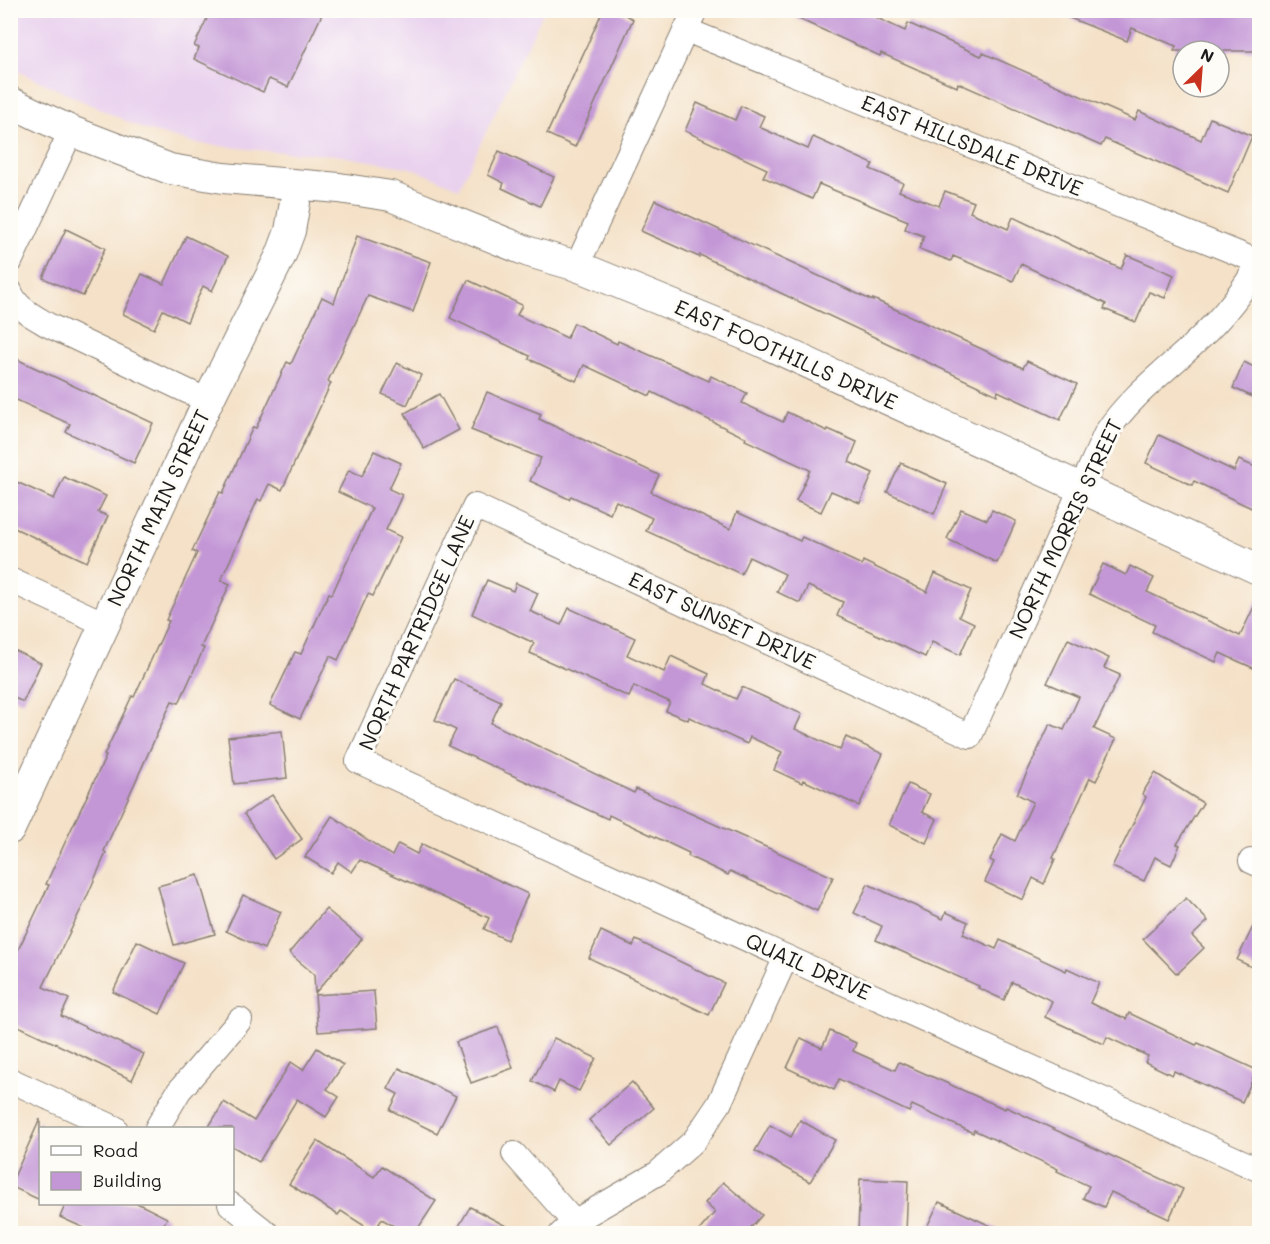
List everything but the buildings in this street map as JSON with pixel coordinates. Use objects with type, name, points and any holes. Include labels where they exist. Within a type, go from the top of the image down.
[{"type":"street","name":"EAST HILLSDALE DRIVE","points":[[691,20],[1259,261]]},
{"type":"street","points":[[577,266],[691,20]]},
{"type":"street","name":"EAST FOOTHILLS DRIVE","points":[[10,102],[71,131],[170,169],[223,178],[339,188],[391,196],[529,252],[577,266],[758,340],[1260,570]]},
{"type":"street","points":[[10,262],[71,131]]},
{"type":"street","name":"NORTH MAIN STREET","points":[[10,829],[208,400],[281,255],[290,231],[298,185]]},
{"type":"street","name":"NORTH MORRIS STREET","points":[[970,736],[1106,433],[1118,415],[1139,393],[1220,318],[1240,294],[1259,261]]},
{"type":"street","points":[[10,291],[13,299],[26,312],[48,325],[208,400]]},
{"type":"street","name":"EAST SUNSET DRIVE","points":[[475,506],[970,736]]},
{"type":"street","name":"NORTH PARTRIDGE LANE","points":[[358,761],[475,506]]},
{"type":"street","points":[[10,580],[105,624]]},
{"type":"street","name":"QUAIL DRIVE","points":[[358,761],[1260,1170]]},
{"type":"street","points":[[514,1154],[568,1228],[658,1173],[694,1141],[719,1104],[786,957]]},
{"type":"street","points":[[158,1127],[179,1091],[240,1020]]},
{"type":"street","points":[[10,1080],[113,1127]]},
{"type":"street","points":[[233,1205],[268,1233]]},
{"type":"shaded area","points":[[11,11],[544,11],[459,188],[411,168],[335,155],[193,143],[143,129],[11,68]]}]
